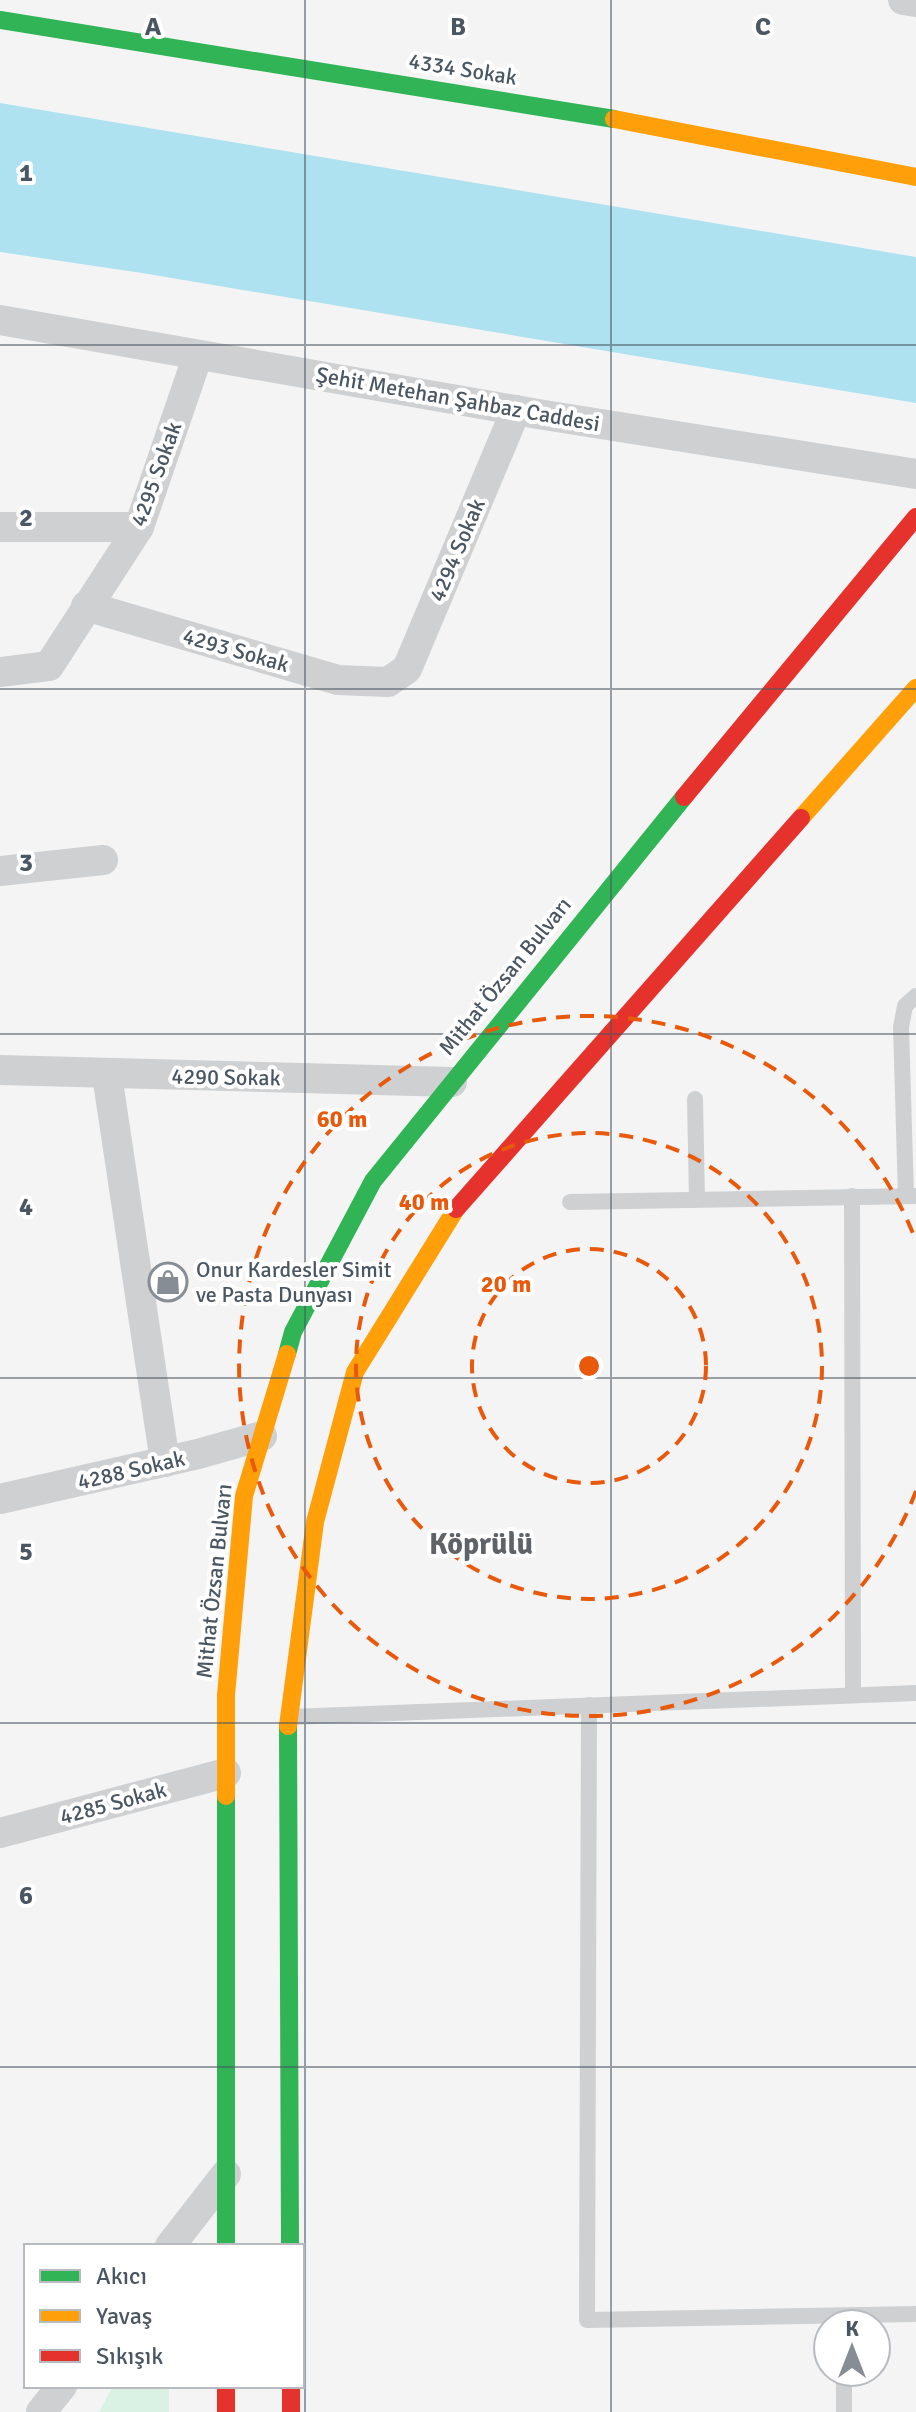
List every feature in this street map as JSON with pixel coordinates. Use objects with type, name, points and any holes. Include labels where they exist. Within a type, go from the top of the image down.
[{"type":"main road","name":"4334 Sokak","points":[[0,20],[568,110],[916,177]]},
{"type":"main road","name":"Mithat Özsan Bulvarı","points":[[226,2244],[226,1695],[244,1496],[293,1332],[373,1181],[706,768],[916,517]]},
{"type":"main road","points":[[290,2244],[288,1717],[315,1522],[355,1372],[449,1217],[916,688]]},
{"type":"main road","points":[[833,782],[904,730]]},
{"type":"main road","points":[[226,2388],[226,2412]]},
{"type":"main road","points":[[291,2388],[291,2412]]},
{"type":"street","points":[[903,0],[916,2]]},
{"type":"street","name":"Şehit Metehan Şahbaz Caddesi","points":[[0,320],[516,410],[916,474]]},
{"type":"street","name":"4295 Sokak","points":[[0,672],[49,666],[139,527],[198,355]]},
{"type":"street","name":"4294 Sokak","points":[[388,682],[407,669],[516,410]]},
{"type":"street","points":[[0,527],[139,527]]},
{"type":"street","name":"4293 Sokak","points":[[86,606],[338,680],[388,682]]},
{"type":"street","points":[[0,871],[103,860]]},
{"type":"street","name":"4290 Sokak","points":[[0,1070],[452,1082]]},
{"type":"street","points":[[107,1075],[165,1462]]},
{"type":"street","name":"4288 Sokak","points":[[0,1499],[165,1462],[262,1436]]},
{"type":"street","name":"4285 Sokak","points":[[0,1833],[226,1773]]},
{"type":"street","points":[[172,2244],[226,2174]]},
{"type":"street","points":[[41,2412],[60,2388]]},
{"type":"lane","points":[[570,1202],[911,1196],[901,1027],[905,1006],[916,996]]},
{"type":"lane","points":[[695,1099],[697,1199]]},
{"type":"lane","points":[[852,1196],[853,1694]]},
{"type":"lane","points":[[288,1717],[916,1693]]},
{"type":"lane","points":[[589,1705],[587,2320],[812,2320]]},
{"type":"lane","points":[[892,2316],[916,2314]]},
{"type":"lane","points":[[844,2388],[844,2412]]},
{"type":"green space","points":[[112,2388],[169,2388],[169,2412],[99,2412]]},
{"type":"water","points":[[0,103],[916,257],[916,403],[0,252]]},
{"type":"traffic: fast","points":[[0,20],[614,119]]},
{"type":"traffic: fast","points":[[287,1354],[293,1332],[373,1181],[684,797]]},
{"type":"traffic: fast","points":[[288,1726],[290,2244]]},
{"type":"traffic: fast","points":[[226,1796],[226,2244]]},
{"type":"traffic: slow","points":[[614,119],[916,177]]},
{"type":"traffic: slow","points":[[801,818],[916,688]]},
{"type":"traffic: slow","points":[[288,1726],[315,1522],[355,1372],[456,1209]]},
{"type":"traffic: slow","points":[[226,1796],[226,1695],[244,1496],[287,1354]]},
{"type":"traffic: jam","points":[[684,797],[916,517]]},
{"type":"traffic: jam","points":[[456,1209],[801,818]]},
{"type":"traffic: jam","points":[[226,2388],[226,2412]]},
{"type":"traffic: jam","points":[[291,2388],[291,2412]]},
{"type":"place","name":"Onur Kardesler Simit ve Pasta Dunyası","points":[[168,1282]]},
{"type":"district","name":"Köprülü","points":[[481,1544]]}]
